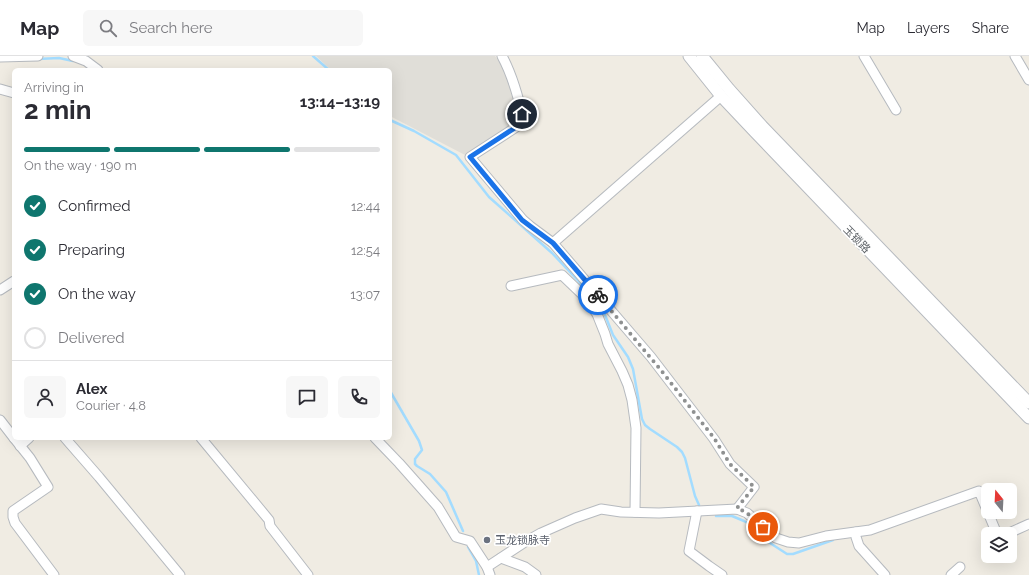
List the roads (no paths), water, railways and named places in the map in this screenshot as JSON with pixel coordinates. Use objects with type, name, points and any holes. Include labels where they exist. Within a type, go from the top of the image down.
[{"type":"street","points":[[0,58],[38,56]]},
{"type":"street","points":[[73,56],[86,61],[95,68]]},
{"type":"street","points":[[502,56],[506,63],[521,106],[524,122],[470,157],[522,220],[553,243],[651,357],[714,438],[730,464],[754,487],[737,508]]},
{"type":"street","name":"玉锁路","points":[[689,56],[721,96],[754,132],[1029,418]]},
{"type":"street","name":"玉锁路","points":[[702,56],[754,117],[1029,404]]},
{"type":"street","points":[[864,56],[896,110]]},
{"type":"street","points":[[1015,56],[1029,80]]},
{"type":"street","points":[[0,89],[12,92]]},
{"type":"street","points":[[553,243],[721,96]]},
{"type":"street","points":[[511,286],[562,275],[585,297],[596,314],[608,344],[628,385],[635,415],[635,512]]},
{"type":"street","points":[[0,290],[12,282]]},
{"type":"street","points":[[0,420],[12,435]]},
{"type":"street","points":[[16,440],[30,458],[48,487],[13,511],[13,520],[54,575]]},
{"type":"street","points":[[20,446],[27,440]]},
{"type":"street","points":[[66,440],[99,477],[180,575]]},
{"type":"street","points":[[203,440],[269,520],[270,526],[308,575]]},
{"type":"street","points":[[377,440],[438,507],[456,537],[470,542],[488,571],[501,558],[541,533],[575,518],[601,509],[659,513],[737,508],[747,513],[776,538],[788,542],[799,542],[826,536],[870,530],[979,492],[994,527]]},
{"type":"street","points":[[697,510],[689,551],[722,575]]},
{"type":"street","points":[[1017,529],[1029,524]]},
{"type":"street","points":[[856,532],[859,546],[885,575]]},
{"type":"street","points":[[501,558],[525,567],[536,575]]},
{"type":"street","points":[[951,575],[960,567]]},
{"type":"waterway","points":[[313,56],[327,68]]},
{"type":"waterway","points":[[38,59],[59,58],[73,61]]},
{"type":"waterway","points":[[392,121],[414,131],[456,155],[489,197],[552,253],[599,304],[613,335],[628,357],[633,369],[642,419],[645,425],[682,452],[699,505]]},
{"type":"waterway","points":[[392,394],[419,441],[422,450],[415,459],[415,464],[430,474],[446,492],[463,531]]},
{"type":"waterway","points":[[716,516],[732,516],[744,521],[753,526],[770,543],[787,554],[793,554],[833,540]]},
{"type":"waterway","points":[[468,547],[476,561],[479,575]]},
{"type":"place","name":"玉龙锁脉寺","points":[[487,540]]}]
